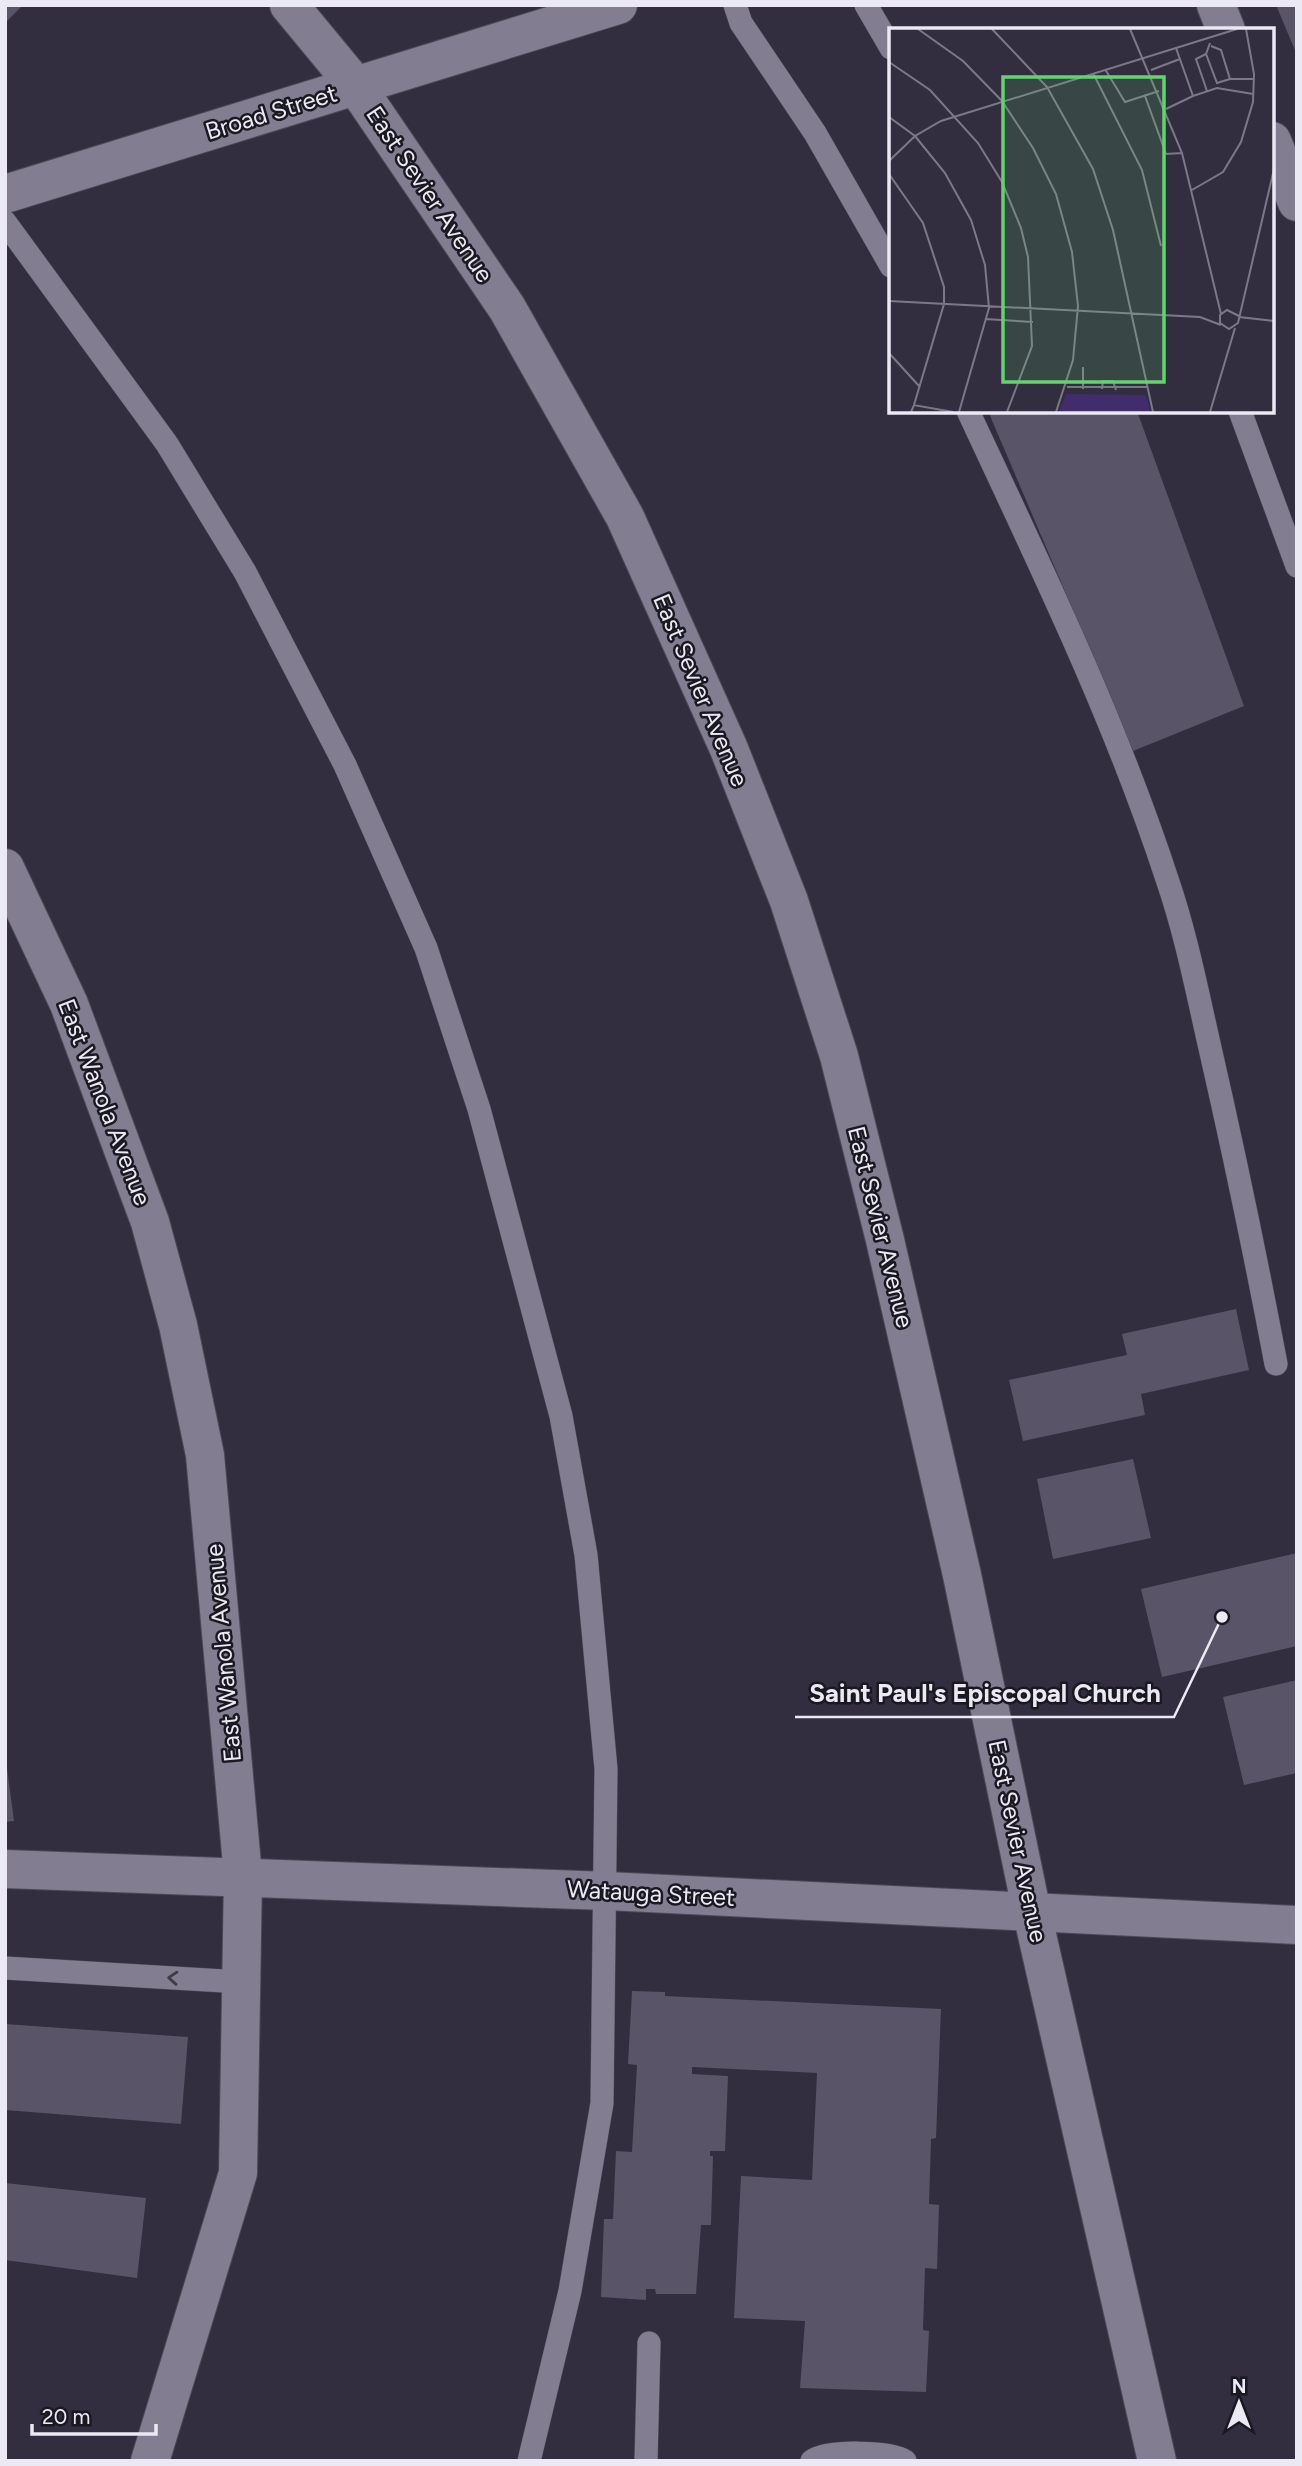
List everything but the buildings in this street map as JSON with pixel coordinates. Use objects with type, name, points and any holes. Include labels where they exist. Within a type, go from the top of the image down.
[{"type":"street","name":"East Sevier Avenue","points":[[289,5],[356,86],[507,308],[625,517],[729,749],[789,901],[839,1056],[885,1240],[962,1575],[1032,1913],[1157,2461]]},
{"type":"street","name":"Broad Street","points":[[5,194],[618,5]]},
{"type":"street","points":[[1216,5],[1225,28]]},
{"type":"street","points":[[1274,146],[1297,202]]},
{"type":"street","name":"East Wanola Avenue","points":[[5,868],[69,1004],[150,1222],[178,1325],[204,1445],[243,1876],[238,2173],[150,2461]]},
{"type":"street","name":"Watauga Street","points":[[5,1869],[607,1891],[1297,1925]]},
{"type":"lane","points":[[735,5],[741,23],[815,133],[889,262]]},
{"type":"lane","points":[[866,5],[889,45]]},
{"type":"lane","points":[[5,222],[167,444],[245,572],[345,765],[426,948],[479,1109],[561,1416],[589,1581],[606,1769],[607,1891],[602,2103],[570,2291],[529,2461]]},
{"type":"lane","points":[[969,413],[1060,606],[1122,752],[1168,880],[1187,949],[1242,1190],[1276,1364]]},
{"type":"lane","points":[[1241,413],[1297,566]]},
{"type":"lane","points":[[5,1968],[241,1982]]},
{"type":"lane","points":[[646,2461],[649,2343]]},
{"type":"lane","points":[[812,2461],[830,2454],[889,2454],[905,2461]]},
{"type":"place","name":"Saint Paul's Episcopal Church","points":[[1222,1617]]}]
